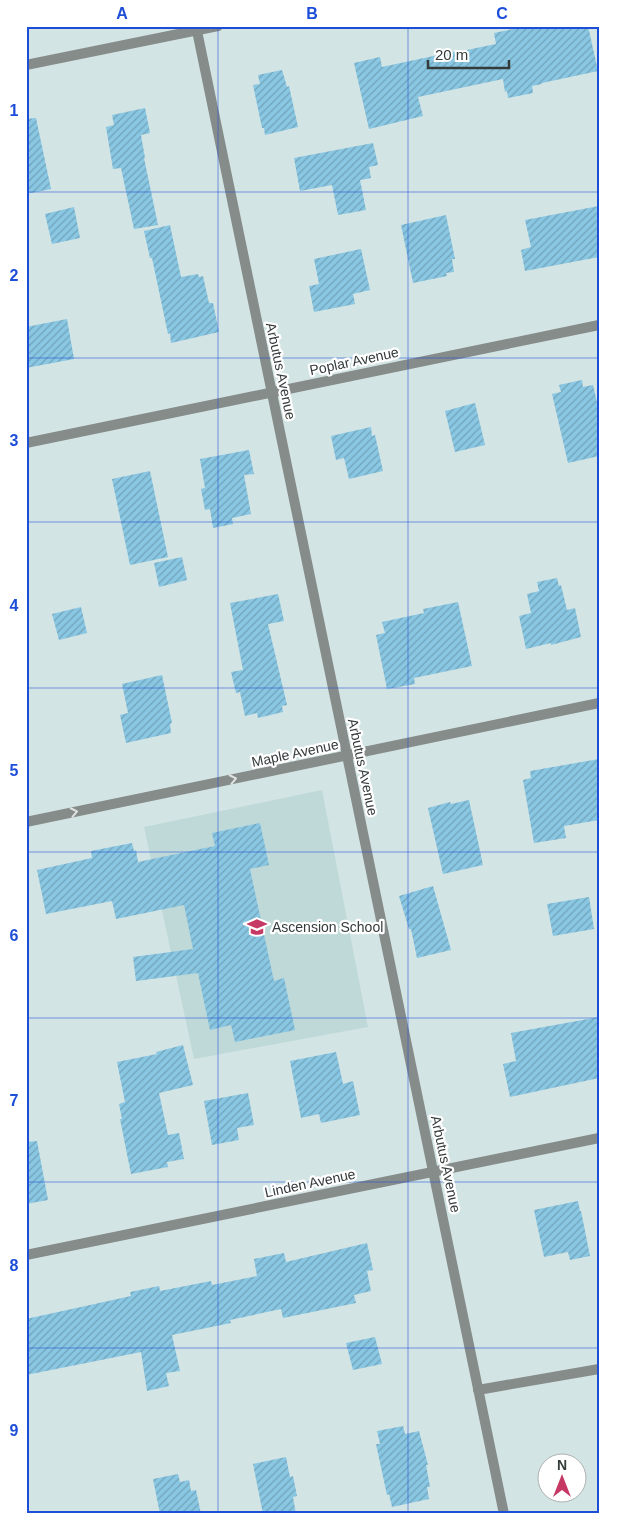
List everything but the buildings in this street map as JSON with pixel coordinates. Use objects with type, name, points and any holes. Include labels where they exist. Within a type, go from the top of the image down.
[{"type":"street","points":[[26,65],[196,28],[218,26]]},
{"type":"street","name":"Arbutus Avenue","points":[[196,28],[504,1514]]},
{"type":"street","name":"Poplar Avenue","points":[[26,443],[599,325]]},
{"type":"street","name":"Maple Avenue","points":[[26,822],[599,703]]},
{"type":"street","name":"Linden Avenue","points":[[26,1255],[599,1138]]},
{"type":"street","points":[[478,1390],[599,1369]]},
{"type":"shaded area","name":"Ascension School","points":[[322,790],[368,1027],[194,1059],[144,827]]},
{"type":"place","name":"Ascension School","points":[[257,927]]}]
